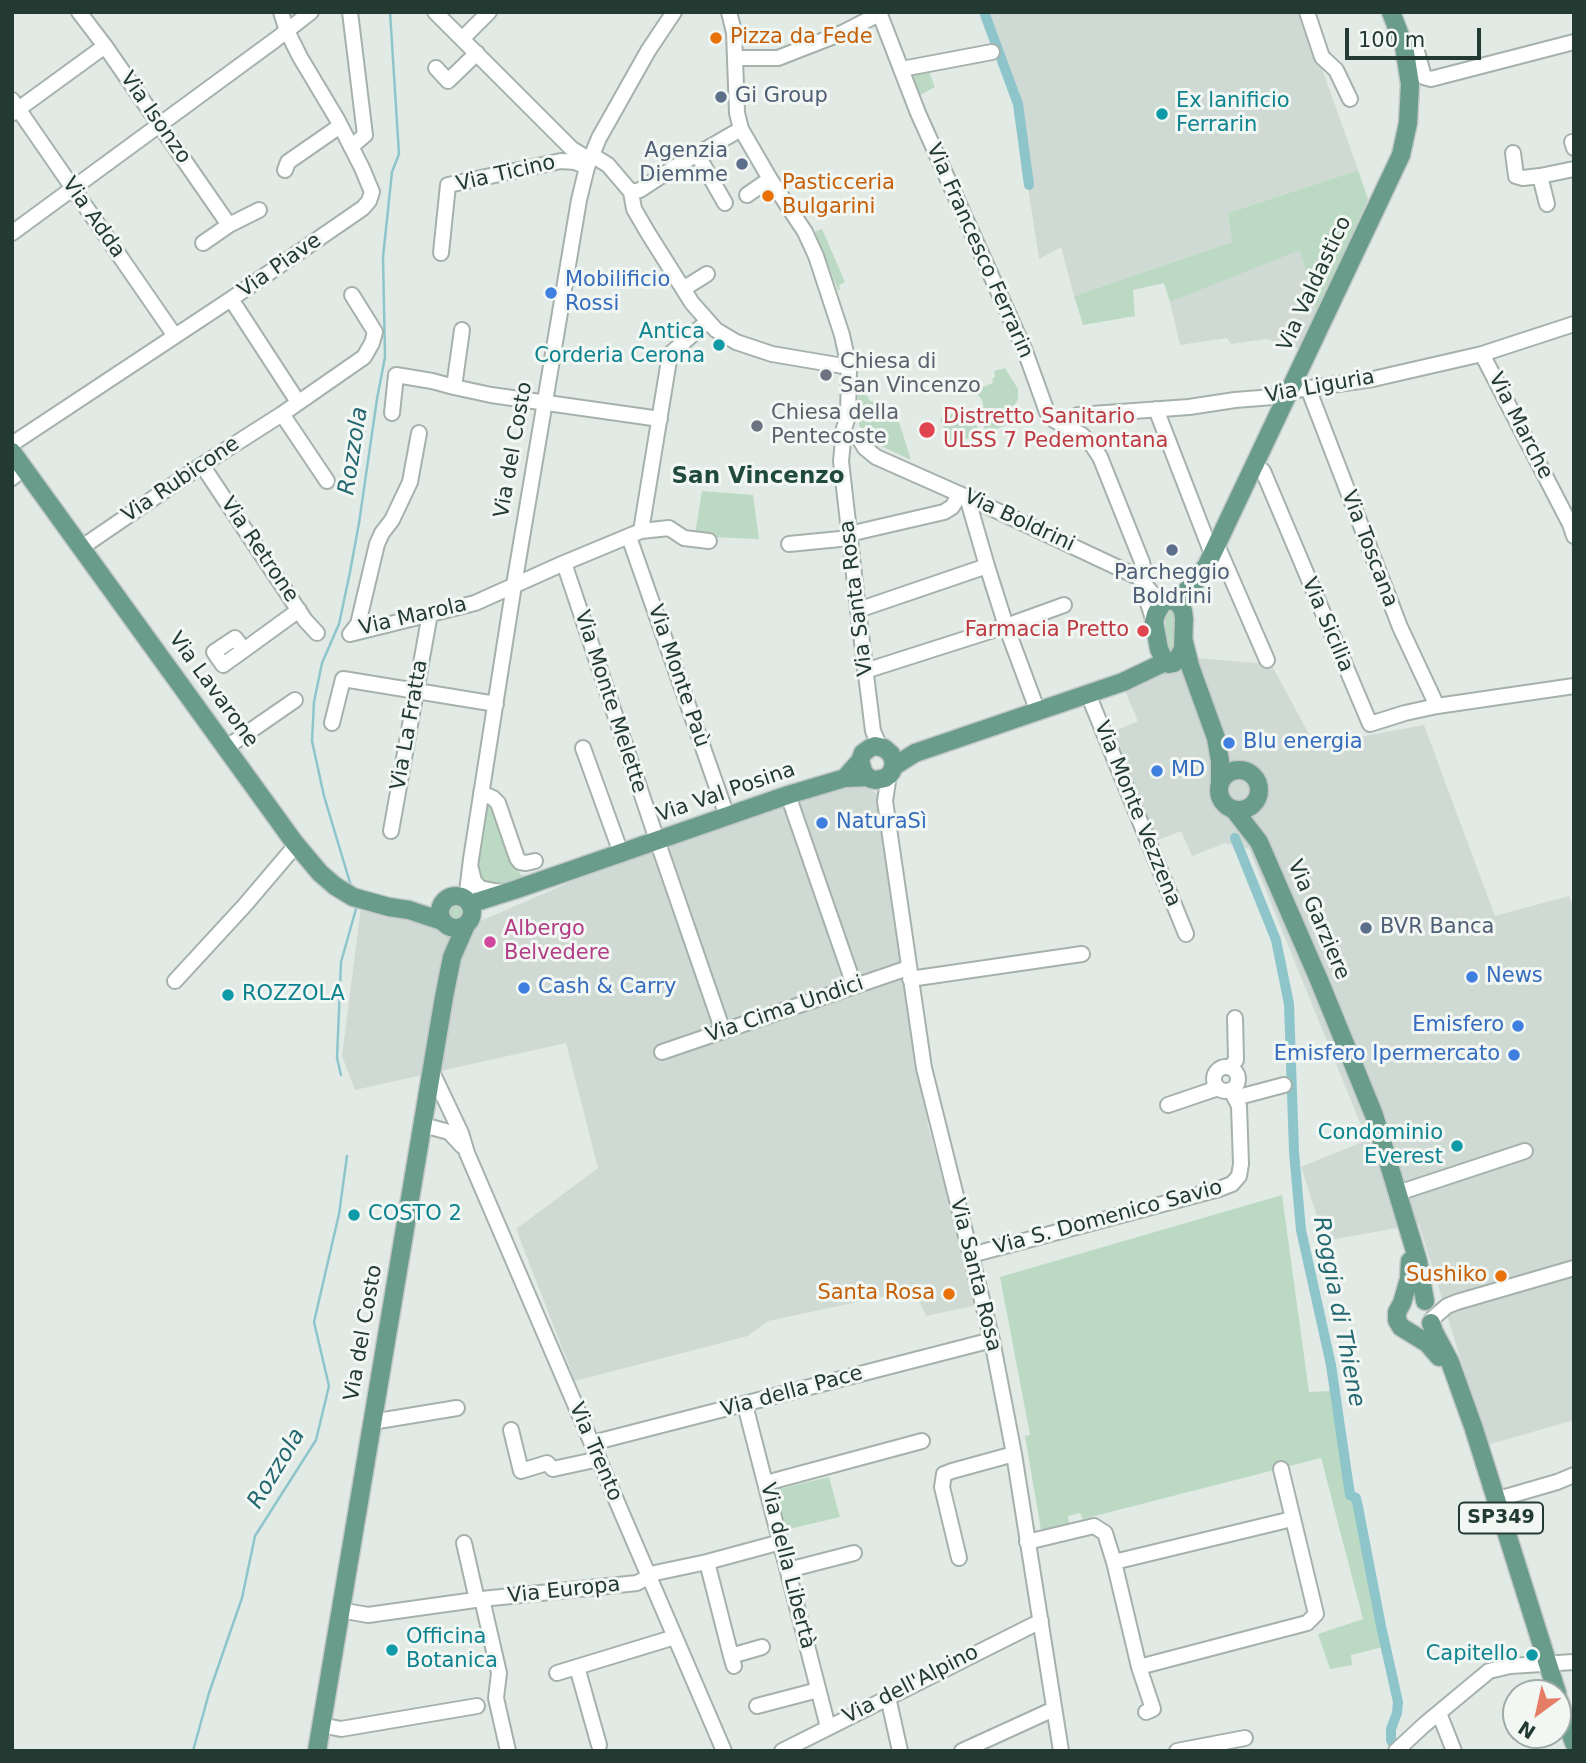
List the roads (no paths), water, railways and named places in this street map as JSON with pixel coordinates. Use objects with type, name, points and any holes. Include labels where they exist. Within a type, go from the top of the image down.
[{"type":"main road","name":"Via Valdastico","points":[[1167,663],[1174,663],[1181,654],[1184,634],[1212,555],[1401,155],[1410,108],[1409,72],[1404,46],[1391,12]]},
{"type":"main road","name":"Via Lavarone","points":[[12,452],[18,473],[82,550],[296,845],[320,873],[353,897],[389,907],[409,910],[462,907]]},
{"type":"main road","name":"Via Valdastico","points":[[1168,601],[1182,595],[1193,585],[1212,555]]},
{"type":"main road","points":[[1167,663],[1157,642],[1154,622],[1156,614],[1168,601]]},
{"type":"main road","name":"Via Garziere","points":[[1168,601],[1179,604],[1183,611],[1190,666],[1216,738],[1220,761],[1218,789],[1221,800],[1235,811],[1259,842],[1374,1115],[1398,1193]]},
{"type":"main road","name":"Via Val Posina","points":[[1111,685],[1145,662],[1157,642]]},
{"type":"main road","name":"Via Val Posina","points":[[462,907],[845,778],[877,760],[915,753],[1038,712],[1123,682],[1167,663]]},
{"type":"main road","name":"Via Garziere","points":[[1167,663],[1184,674],[1199,694]]},
{"type":"main road","name":"Via Garziere","points":[[1216,738],[1240,770],[1254,776],[1258,782],[1260,790],[1256,818],[1259,842]]},
{"type":"main road","points":[[1220,783],[1228,773],[1240,770]]},
{"type":"main road","points":[[1235,811],[1252,807],[1258,797]]},
{"type":"main road","points":[[444,924],[457,929],[462,907],[439,910],[452,957]]},
{"type":"main road","name":"Via del Costo","points":[[317,1751],[462,907]]},
{"type":"main road","name":"Via Lavarone","points":[[409,910],[444,924]]},
{"type":"main road","name":"SP349","points":[[1398,1193],[1418,1261],[1434,1332],[1450,1362],[1473,1426],[1552,1679]]},
{"type":"main road","name":"SP349","points":[[1402,1303],[1409,1279],[1411,1235]]},
{"type":"main road","points":[[1412,1298],[1429,1311],[1422,1332],[1412,1334],[1398,1323],[1397,1312],[1402,1303],[1412,1298]]},
{"type":"main road","name":"SP349","points":[[1412,1334],[1431,1347],[1453,1373]]},
{"type":"street","name":"Via Isonzo","points":[[79,12],[229,225]]},
{"type":"street","name":"Via Piave","points":[[12,444],[231,299],[363,208],[369,201],[372,192],[362,168],[288,31],[281,12]]},
{"type":"street","points":[[12,233],[311,12]]},
{"type":"street","points":[[350,12],[365,135],[351,147]]},
{"type":"street","points":[[435,12],[572,149],[590,161],[608,165],[631,192],[634,209],[692,303],[716,330],[736,342],[772,354],[849,367]]},
{"type":"street","points":[[462,39],[489,12]]},
{"type":"street","name":"Via del Costo","points":[[462,907],[462,887],[470,864],[579,201],[599,138],[642,61],[674,12]]},
{"type":"street","points":[[729,12],[734,32],[737,113],[741,129],[805,232],[816,256],[842,335],[849,367],[848,417],[851,440]]},
{"type":"street","points":[[1307,12],[1322,57],[1336,70],[1350,99]]},
{"type":"street","points":[[735,58],[778,58],[842,33],[879,13]]},
{"type":"street","name":"Via Francesco Ferrarin","points":[[879,13],[918,113],[1025,351],[1047,412],[1054,420],[1082,435],[1100,457],[1142,572]]},
{"type":"street","points":[[1404,46],[1413,45],[1416,48],[1424,77],[1431,79],[1574,42]]},
{"type":"street","points":[[14,108],[105,46]]},
{"type":"street","points":[[902,69],[992,52]]},
{"type":"street","points":[[436,68],[448,81],[477,53]]},
{"type":"street","name":"Via Adda","points":[[14,108],[175,335]]},
{"type":"street","points":[[285,170],[288,162],[340,126]]},
{"type":"street","points":[[631,192],[640,190],[741,129]]},
{"type":"street","points":[[1513,153],[1516,176],[1523,178],[1574,169]]},
{"type":"street","points":[[697,155],[725,203]]},
{"type":"street","name":"Via Ticino","points":[[441,253],[448,185],[561,160],[590,161]]},
{"type":"street","points":[[1540,176],[1547,204]]},
{"type":"street","points":[[747,195],[770,179]]},
{"type":"street","points":[[202,243],[259,210]]},
{"type":"street","points":[[683,289],[707,274]]},
{"type":"street","name":"Via Rubicone","points":[[82,550],[88,543],[364,357],[375,332],[352,295]]},
{"type":"street","points":[[231,299],[298,402]]},
{"type":"street","points":[[635,534],[660,419],[670,354],[708,321]]},
{"type":"street","name":"Via Liguria","points":[[1064,426],[1078,415],[1189,407],[1273,397],[1308,388],[1373,379],[1482,354],[1574,324]]},
{"type":"street","points":[[454,387],[462,330]]},
{"type":"street","name":"Via Marche","points":[[1482,354],[1574,536]]},
{"type":"street","points":[[392,413],[396,375],[454,387],[660,419]]},
{"type":"street","name":"Via Toscana","points":[[1308,388],[1400,628],[1437,706]]},
{"type":"street","points":[[1156,409],[1212,555],[1267,660]]},
{"type":"street","points":[[282,414],[327,481]]},
{"type":"street","name":"Via Marola","points":[[419,433],[410,482],[377,544],[358,624],[350,634],[475,603],[514,584]]},
{"type":"street","name":"Via Santa Rosa","points":[[851,440],[842,466],[849,536],[877,760],[924,1068],[992,1340],[1014,1454],[1061,1751]]},
{"type":"street","name":"Via Boldrini","points":[[851,440],[876,457],[1142,572]]},
{"type":"street","name":"Via Sicilia","points":[[1255,464],[1263,471],[1370,724],[1437,706]]},
{"type":"street","name":"Via Retrone","points":[[202,465],[305,620],[317,633]]},
{"type":"street","points":[[789,544],[849,536],[944,512],[963,495],[1006,626],[1038,712]]},
{"type":"street","points":[[514,584],[635,534],[669,528],[684,538],[709,541]]},
{"type":"street","name":"Via Monte Paù","points":[[635,534],[727,816]]},
{"type":"street","name":"Via Monte Melette","points":[[564,563],[723,1031]]},
{"type":"street","points":[[858,610],[987,566]]},
{"type":"street","points":[[1142,572],[1151,592],[1168,601]]},
{"type":"street","points":[[1142,572],[1154,622]]},
{"type":"street","points":[[865,671],[1063,605]]},
{"type":"street","points":[[244,650],[299,610]]},
{"type":"street","name":"Via La Fratta","points":[[391,831],[429,619]]},
{"type":"street","points":[[332,723],[343,679],[496,704]]},
{"type":"street","points":[[1437,706],[1574,686]]},
{"type":"street","name":"Via Monte Vezzena","points":[[1088,694],[1186,934]]},
{"type":"street","points":[[227,747],[295,700]]},
{"type":"street","points":[[583,748],[621,853]]},
{"type":"street","points":[[481,793],[499,803],[520,862],[535,861]]},
{"type":"street","points":[[788,795],[853,985]]},
{"type":"street","points":[[175,981],[246,905],[296,845]]},
{"type":"street","points":[[470,864],[474,881],[481,888],[509,892]]},
{"type":"street","name":"Via Cima Undici","points":[[662,1052],[853,985],[909,973],[1082,954]]},
{"type":"street","points":[[1228,1092],[1236,1084],[1238,1077],[1230,1068],[1236,1060],[1235,1018]]},
{"type":"street","name":"Via Trento","points":[[432,1072],[461,1133],[467,1153],[724,1751]]},
{"type":"street","points":[[1168,1105],[1228,1092],[1284,1085]]},
{"type":"street","name":"Via S. Domenico Savio","points":[[971,1255],[1232,1184],[1239,1176],[1241,1164],[1239,1106],[1228,1092]]},
{"type":"street","points":[[424,1116],[441,1107],[451,1111]]},
{"type":"street","name":"Via Trento","points":[[424,1116],[453,1135],[467,1153]]},
{"type":"street","points":[[1398,1193],[1525,1151]]},
{"type":"street","points":[[1429,1311],[1574,1268]]},
{"type":"street","name":"Via della Pace","points":[[592,1443],[992,1340]]},
{"type":"street","name":"Via della Libertà","points":[[745,1405],[828,1727]]},
{"type":"street","points":[[372,1422],[457,1408]]},
{"type":"street","points":[[510,1430],[521,1471],[547,1463],[554,1469],[599,1459]]},
{"type":"street","points":[[766,1483],[922,1440]]},
{"type":"street","points":[[958,1558],[942,1486],[944,1474],[1014,1454]]},
{"type":"street","points":[[1139,1667],[1307,1623],[1316,1614],[1280,1469]]},
{"type":"street","points":[[1495,1500],[1574,1475]]},
{"type":"street","points":[[1114,1562],[1292,1519]]},
{"type":"street","points":[[1027,1542],[1094,1526],[1105,1533],[1139,1667],[1153,1709],[1146,1712]]},
{"type":"street","name":"Via Europa","points":[[340,1610],[368,1615],[637,1583],[655,1573],[781,1542]]},
{"type":"street","name":"Via Europa","points":[[464,1543],[479,1600]]},
{"type":"street","points":[[788,1570],[855,1553]]},
{"type":"street","points":[[707,1562],[733,1661],[762,1647]]},
{"type":"street","points":[[479,1600],[499,1673],[496,1698],[508,1751]]},
{"type":"street","name":"Via dell'Alpino","points":[[782,1751],[1041,1621]]},
{"type":"street","points":[[557,1673],[675,1637]]},
{"type":"street","points":[[1401,1746],[1489,1671],[1510,1666],[1574,1662]]},
{"type":"street","points":[[577,1667],[598,1745]]},
{"type":"street","points":[[757,1706],[818,1690]]},
{"type":"street","points":[[888,1697],[900,1751]]},
{"type":"street","points":[[321,1725],[341,1729],[477,1706]]},
{"type":"street","points":[[962,1751],[1054,1709]]},
{"type":"street","points":[[1439,1713],[1454,1751]]},
{"type":"street","points":[[1177,1751],[1245,1738]]},
{"type":"waterway","name":"Rozzola","points":[[351,886],[324,796],[312,741],[314,702],[322,663],[339,624],[350,572],[385,357],[383,257],[392,172],[399,154],[390,12]]},
{"type":"waterway","name":"Roggia di Thiene","points":[[984,12],[1018,104],[1029,185]]},
{"type":"waterway","name":"Roggia di Thiene","points":[[1235,838],[1276,940],[1289,1004],[1294,1152],[1301,1230],[1331,1365],[1350,1495],[1356,1498],[1398,1702],[1391,1729],[1391,1740],[1397,1751]]},
{"type":"waterway","name":"Rozzola","points":[[341,1075],[337,1058],[341,962],[356,909]]},
{"type":"waterway","name":"Rozzola","points":[[193,1751],[209,1693],[242,1598],[255,1536],[316,1440],[329,1386],[314,1322],[339,1214],[347,1156]]},
{"type":"place","name":"Pizza da Fede","points":[[716,38]]},
{"type":"place","name":"Gi Group","points":[[721,97]]},
{"type":"place","name":"Ex lanificio Ferrarin","points":[[1162,114]]},
{"type":"place","name":"Agenzia Diemme","points":[[742,164]]},
{"type":"place","name":"Pasticceria Bulgarini","points":[[768,196]]},
{"type":"place","name":"Mobilificio Rossi","points":[[551,293]]},
{"type":"place","name":"Antica Corderia Cerona","points":[[719,345]]},
{"type":"place","name":"Chiesa di San Vincenzo","points":[[826,375]]},
{"type":"place","name":"Chiesa della Pentecoste","points":[[757,426]]},
{"type":"place","name":"Distretto Sanitario ULSS 7 Pedemontana","points":[[927,430]]},
{"type":"place","name":"Parcheggio Boldrini","points":[[1172,550]]},
{"type":"place","name":"Farmacia Pretto","points":[[1143,631]]},
{"type":"place","name":"Blu energia","points":[[1229,743]]},
{"type":"place","name":"MD","points":[[1157,771]]},
{"type":"place","name":"NaturaSì","points":[[822,823]]},
{"type":"place","name":"BVR Banca","points":[[1366,928]]},
{"type":"place","name":"Albergo Belvedere","points":[[490,942]]},
{"type":"place","name":"News","points":[[1472,977]]},
{"type":"place","name":"Cash & Carry","points":[[524,988]]},
{"type":"place","name":"ROZZOLA","points":[[228,995]]},
{"type":"place","name":"Emisfero","points":[[1518,1026]]},
{"type":"place","name":"Emisfero Ipermercato","points":[[1514,1055]]},
{"type":"place","name":"Condominio Everest","points":[[1457,1146]]},
{"type":"place","name":"COSTO 2","points":[[354,1215]]},
{"type":"place","name":"Sushiko","points":[[1501,1276]]},
{"type":"place","name":"Santa Rosa","points":[[949,1294]]},
{"type":"place","name":"Officina Botanica","points":[[392,1650]]},
{"type":"place","name":"Capitello","points":[[1532,1655]]},
{"type":"district","name":"San Vincenzo","points":[[758,477]]}]
